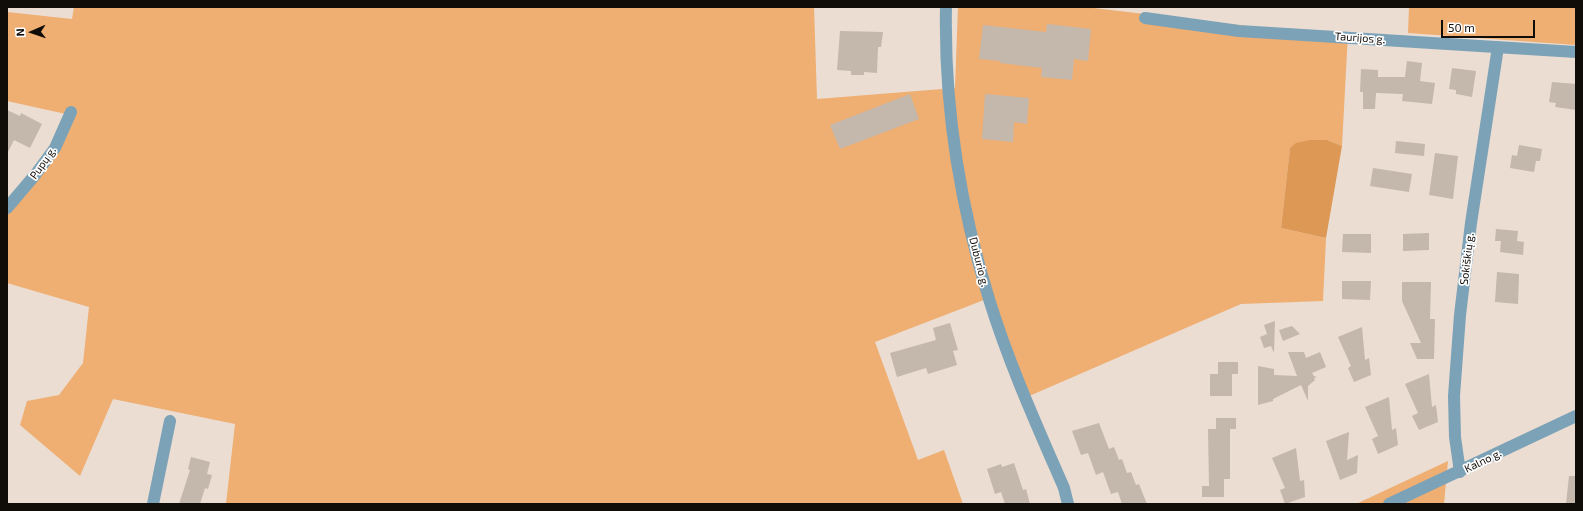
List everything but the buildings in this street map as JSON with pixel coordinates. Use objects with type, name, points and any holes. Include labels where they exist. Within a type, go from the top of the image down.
[{"type":"street","name":"Duburio g.","points":[[946,7],[945,56],[955,153],[969,220],[989,299],[1009,357],[1064,488],[1068,504]]},
{"type":"street","name":"Taurijos g.","points":[[1145,18],[1239,31],[1576,52]]},
{"type":"street","name":"Sokiškių g.","points":[[1460,472],[1455,437],[1454,396],[1460,315],[1471,223],[1498,47]]},
{"type":"street","name":"Pupų g.","points":[[7,208],[35,175],[55,148],[71,112]]},
{"type":"street","name":"Kalno g.","points":[[1389,504],[1460,472],[1576,416]]},
{"type":"street","points":[[153,504],[170,421]]},
{"type":"shaded area","points":[[74,7],[814,7],[817,99],[955,88],[958,7],[1085,7],[1273,29],[1348,33],[1342,146],[1327,140],[1290,148],[1281,228],[1326,238],[1323,301],[1241,304],[1020,400],[984,300],[875,342],[918,460],[944,450],[963,504],[226,504],[235,424],[113,399],[80,476],[20,425],[27,401],[59,395],[83,363],[89,307],[7,283],[7,213],[75,116],[7,101],[7,12],[72,19]]},
{"type":"shaded area","points":[[1409,7],[1576,7],[1576,45],[1408,33]]},
{"type":"shaded area","points":[[1310,140],[1327,140],[1342,146],[1326,238],[1281,228],[1290,148],[1296,143]]},
{"type":"shaded area","points":[[1448,461],[1444,504],[1356,504]]}]
